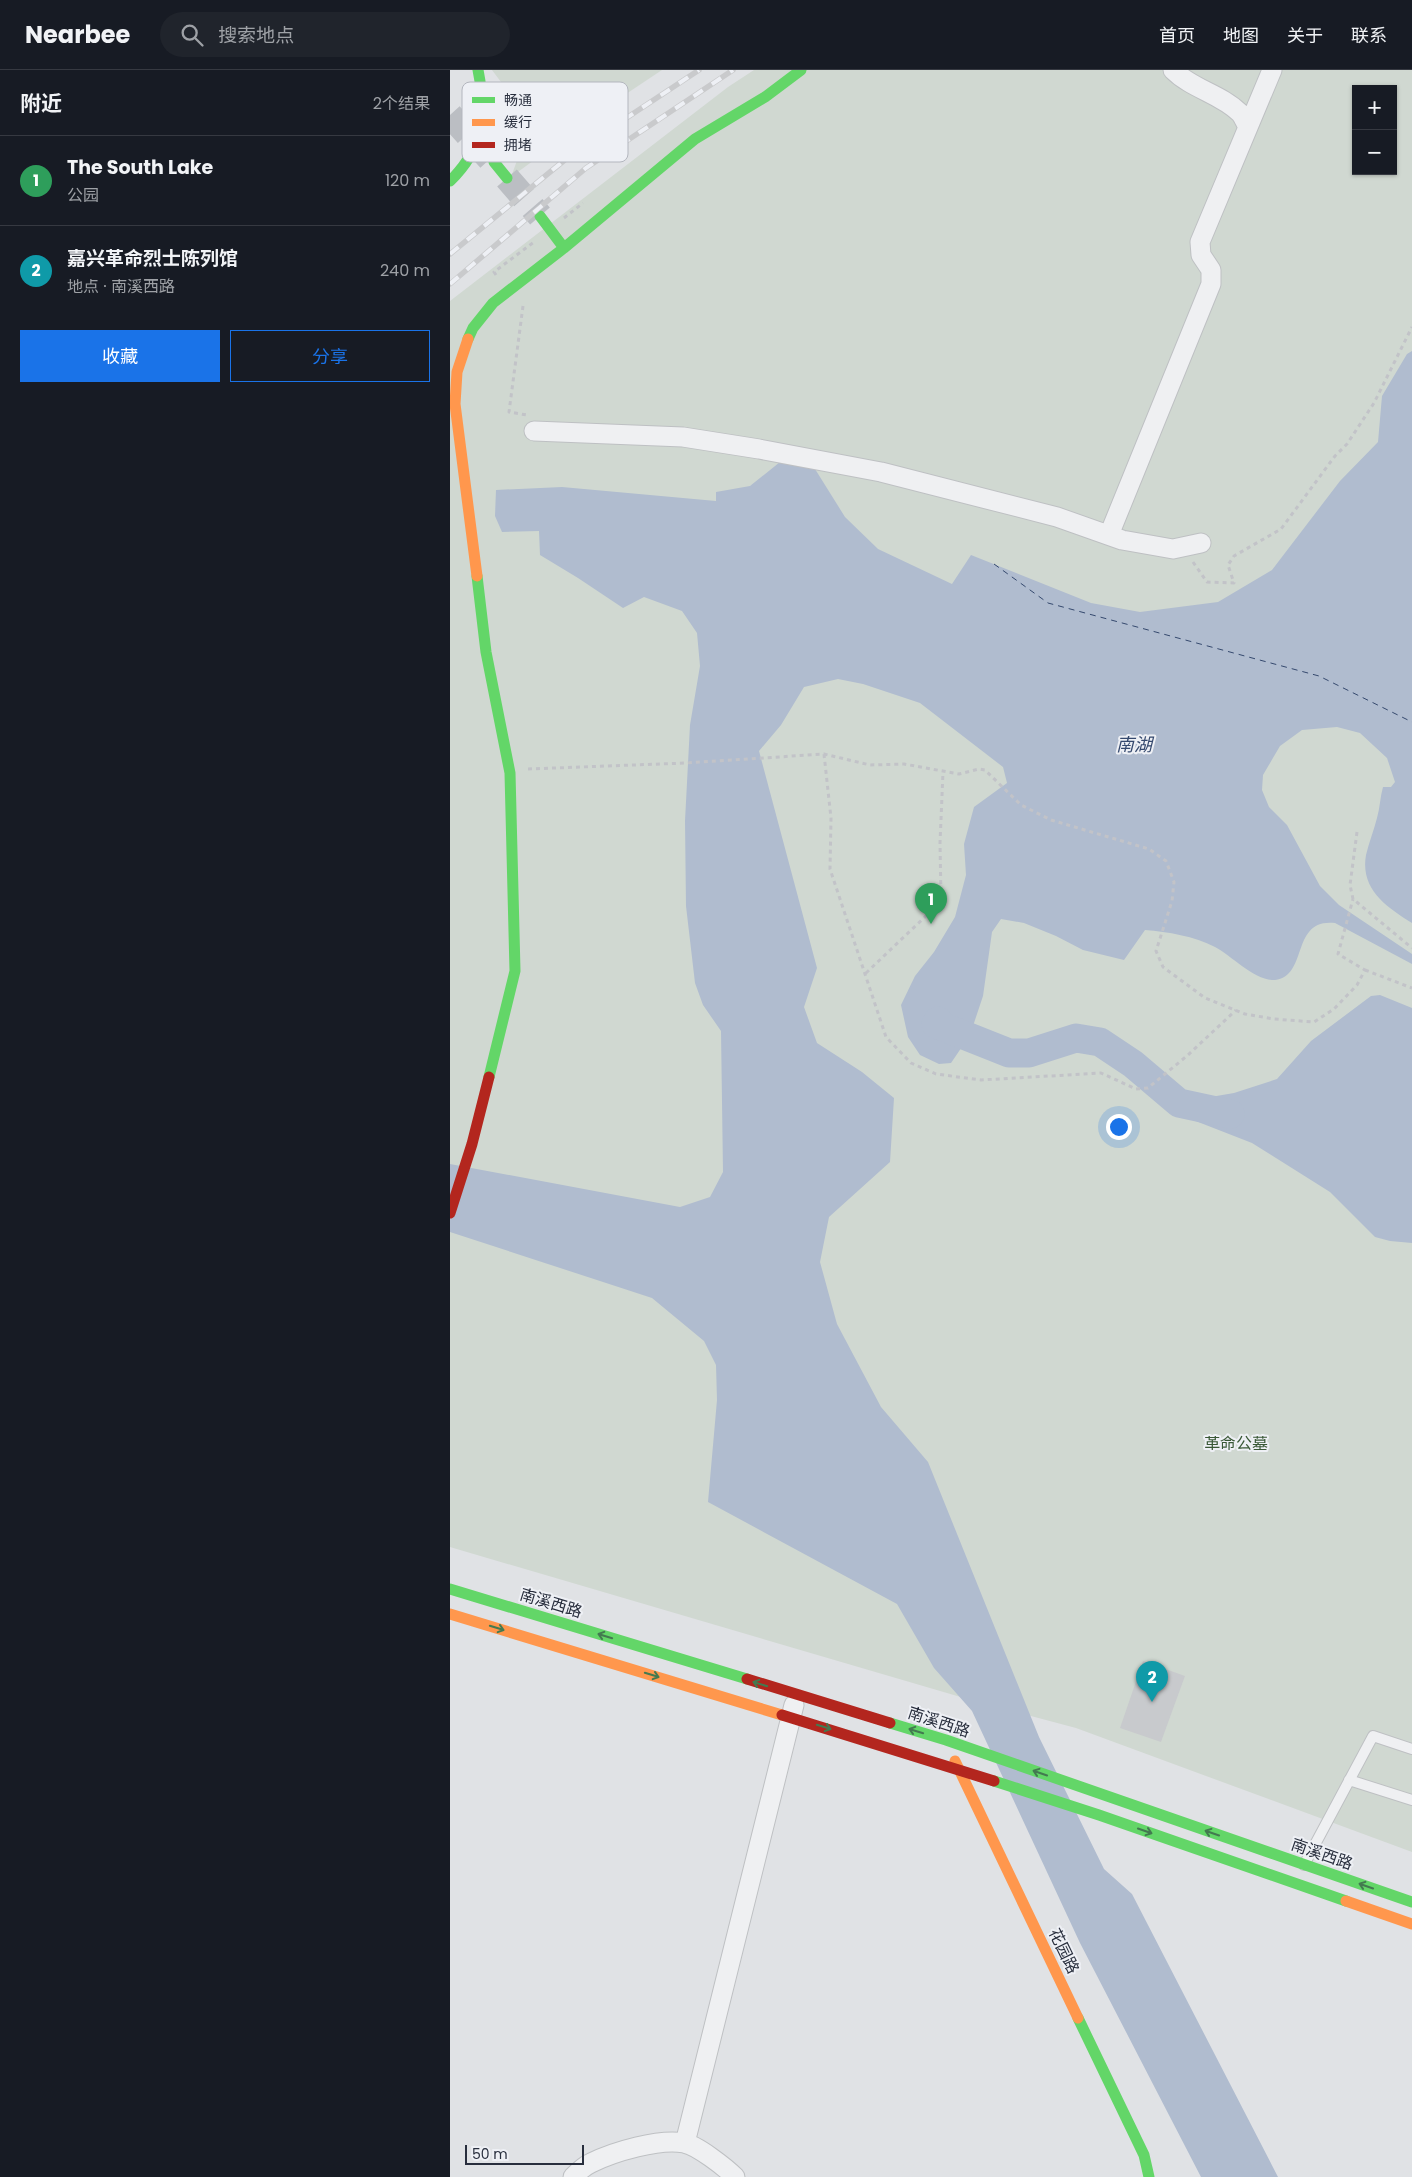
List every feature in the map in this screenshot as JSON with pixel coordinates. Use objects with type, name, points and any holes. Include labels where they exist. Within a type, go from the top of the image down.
[{"type":"main road","points":[[450,1213],[472,1144],[515,971],[509,770],[486,652],[455,404],[457,372],[466,342],[482,315],[493,303],[564,248],[695,139],[765,97],[801,70]]},
{"type":"main road","points":[[450,182],[467,162]]},
{"type":"main road","points":[[494,162],[507,178]]},
{"type":"main road","points":[[540,216],[564,248]]},
{"type":"main road","name":"南溪西路","points":[[450,1589],[946,1740],[1412,1902]]},
{"type":"main road","points":[[450,1614],[960,1770],[1099,1815],[1412,1924]]},
{"type":"main road","name":"花园路","points":[[946,1740],[1144,2155],[1149,2177]]},
{"type":"street","points":[[1173,70],[1184,80],[1221,100],[1240,114],[1248,127]]},
{"type":"street","points":[[1109,535],[1211,284],[1211,270],[1201,255],[1200,242],[1272,70]]},
{"type":"street","points":[[534,432],[683,437],[881,472],[1057,517],[1122,540],[1173,549],[1201,543]]},
{"type":"street","points":[[685,2143],[796,1695]]},
{"type":"street","points":[[573,2177],[590,2163],[628,2148],[660,2143],[685,2143],[726,2166],[735,2177]]},
{"type":"lane","points":[[1295,1884],[1373,1736],[1412,1749]]},
{"type":"lane","points":[[1349,1780],[1412,1800]]},
{"type":"path","points":[[1183,547],[1207,582],[1234,583],[1228,565],[1234,556],[1281,529],[1335,456],[1348,444],[1374,403],[1412,328]]},
{"type":"path","points":[[824,754],[831,818],[830,869],[866,972],[886,1037],[911,1063],[936,1074],[981,1080],[1101,1073],[1136,1089],[1148,1088],[1188,1055],[1236,1010]]},
{"type":"path","points":[[509,770],[686,763],[824,754],[870,765],[904,764],[959,774],[979,769],[985,770],[1021,805],[1051,820],[1148,849],[1166,860],[1174,882],[1172,902],[1156,951],[1163,967],[1205,998],[1236,1010],[1274,1019],[1314,1022],[1334,1009],[1357,985],[1365,970]]},
{"type":"path","points":[[866,972],[927,915],[941,897],[940,843],[943,772]]},
{"type":"path","points":[[1357,832],[1350,886],[1353,899],[1338,954],[1365,970],[1412,988]]},
{"type":"path","points":[[1353,899],[1412,948]]},
{"type":"green space","points":[[492,70],[662,70],[628,93],[628,82],[501,82]]},
{"type":"green space","name":"革命公墓","points":[[754,70],[1412,70],[1412,1852],[1076,1728],[964,1698],[450,1547],[450,301],[728,87]]},
{"type":"green space","points":[[516,162],[531,162],[511,177]]},
{"type":"water","name":"南湖","points":[[1412,351],[1412,923],[1377,896],[1367,878],[1365,867],[1366,855],[1378,814],[1383,787],[1391,787],[1395,782],[1387,758],[1360,733],[1337,727],[1302,730],[1280,746],[1263,775],[1262,790],[1269,807],[1287,825],[1320,886],[1339,905],[1412,954],[1412,964],[1335,923],[1321,924],[1311,929],[1305,938],[1292,969],[1285,976],[1275,980],[1260,977],[1215,947],[1181,935],[1145,930],[1124,960],[1083,950],[1024,923],[1001,919],[992,932],[983,996],[970,1035],[951,1063],[939,1064],[920,1055],[908,1037],[901,1005],[915,976],[934,952],[955,917],[966,875],[964,844],[974,807],[1007,783],[1003,767],[920,703],[863,684],[838,679],[804,687],[781,725],[759,751],[817,968],[804,1007],[817,1043],[862,1072],[894,1098],[890,1162],[829,1217],[820,1262],[837,1324],[881,1407],[928,1462],[1039,1737],[1104,1869],[1132,1894],[1278,2177],[1201,2177],[1080,1943],[972,1711],[934,1668],[897,1604],[708,1502],[717,1400],[716,1365],[704,1341],[652,1298],[450,1232],[450,1164],[680,1207],[710,1197],[723,1172],[721,1031],[703,1005],[695,983],[686,906],[685,821],[690,725],[700,666],[697,633],[682,611],[644,597],[623,608],[540,555],[539,531],[502,532],[495,516],[496,490],[562,487],[716,501],[716,492],[750,486],[780,462],[815,469],[845,517],[878,549],[952,584],[971,555],[1091,603],[1140,612],[1218,602],[1272,570],[1340,481],[1378,442],[1382,396],[1407,354]]},
{"type":"water","points":[[1380,995],[1412,1008],[1412,1243],[1390,1241],[1375,1237],[1330,1192],[1252,1143],[1193,1120],[1193,1100],[1234,1093],[1277,1079],[1311,1041],[1371,996]]},
{"type":"building","points":[[1143,1661],[1185,1676],[1161,1742],[1120,1728]]},
{"type":"waterway","points":[[938,1021],[936,1024],[1009,1053],[1029,1053],[1076,1038],[1100,1042],[1133,1064],[1179,1103],[1230,1114]]},
{"type":"ferry route","points":[[994,564],[1048,603],[1319,676],[1412,722]]},
{"type":"tunnel","points":[[450,115],[462,128]]},
{"type":"tunnel","points":[[507,178],[540,216]]},
{"type":"railway","points":[[628,117],[699,70]]},
{"type":"railway","points":[[628,140],[733,70]]},
{"type":"railway","points":[[450,254],[562,162]]},
{"type":"railway","points":[[450,284],[595,162]]},
{"type":"traffic: fast","points":[[478,70],[480,82]]},
{"type":"traffic: fast","points":[[468,339],[473,328],[493,303],[564,248],[695,139],[765,97],[801,70]]},
{"type":"traffic: fast","points":[[450,181],[466,162]]},
{"type":"traffic: fast","points":[[494,162],[507,178]]},
{"type":"traffic: fast","points":[[540,216],[564,248]]},
{"type":"traffic: fast","points":[[477,576],[486,652],[510,773],[515,971],[489,1077]]},
{"type":"traffic: fast","points":[[450,1589],[747,1679]]},
{"type":"traffic: fast","points":[[890,1723],[946,1740],[1412,1902]]},
{"type":"traffic: fast","points":[[994,1781],[1099,1815],[1346,1901]]},
{"type":"traffic: fast","points":[[1078,2018],[1144,2155],[1149,2177]]},
{"type":"traffic: slow","points":[[468,339],[457,372],[455,404],[477,576]]},
{"type":"traffic: slow","points":[[450,1614],[782,1715]]},
{"type":"traffic: slow","points":[[955,1761],[1078,2018]]},
{"type":"traffic: slow","points":[[1346,1901],[1412,1924]]},
{"type":"traffic: jam","points":[[450,1213],[472,1144],[489,1077]]},
{"type":"traffic: jam","points":[[747,1679],[890,1723]]},
{"type":"traffic: jam","points":[[782,1715],[994,1781]]},
{"type":"place","name":"The South Lake","points":[[931,924]]},
{"type":"place","name":"嘉兴革命烈士陈列馆","points":[[1152,1702]]}]
